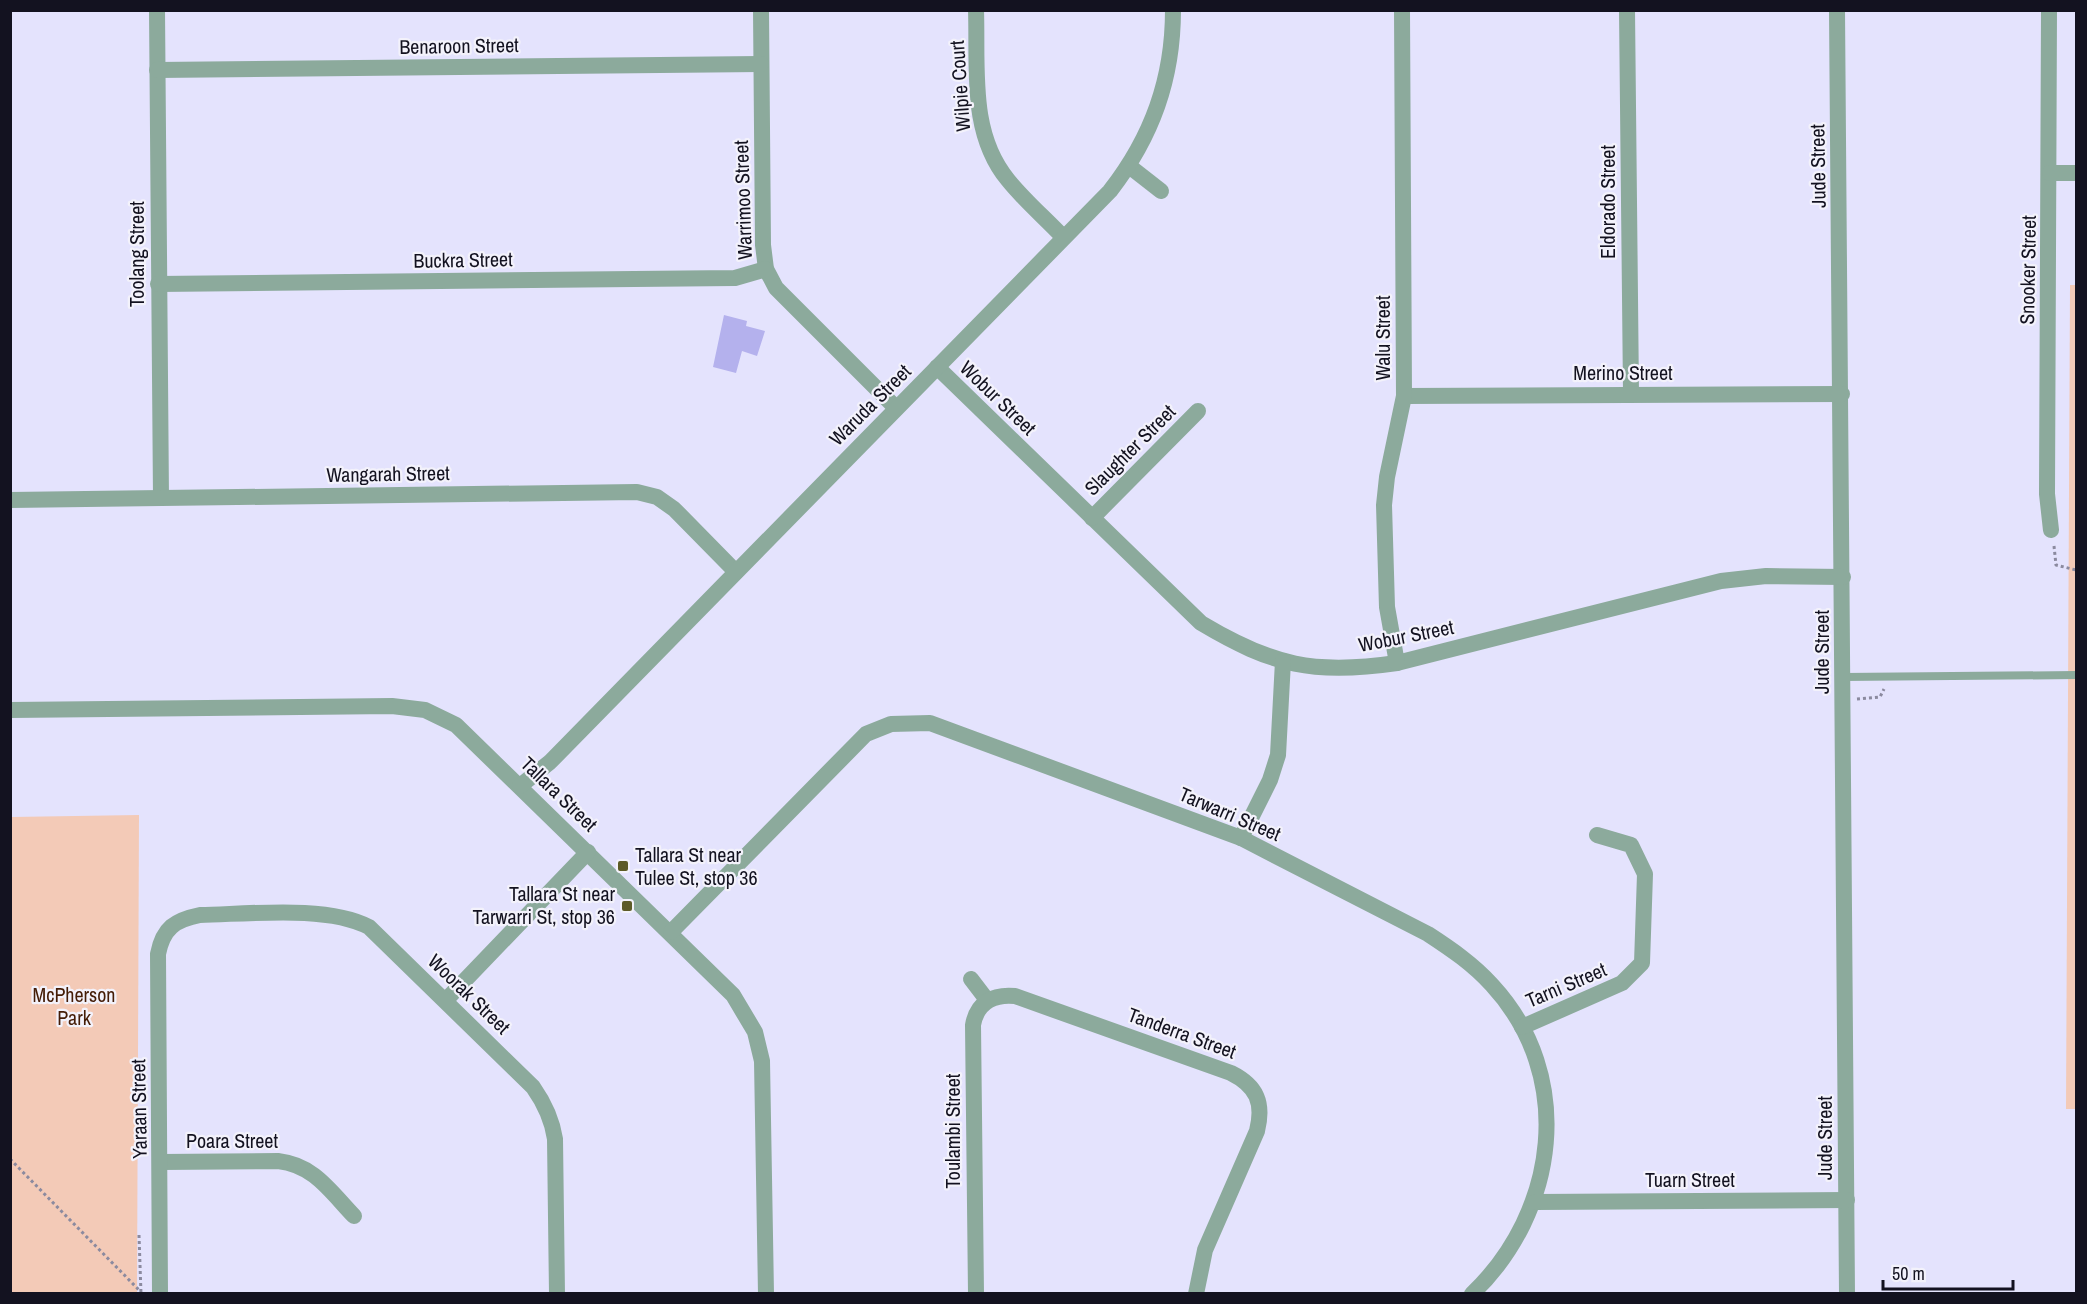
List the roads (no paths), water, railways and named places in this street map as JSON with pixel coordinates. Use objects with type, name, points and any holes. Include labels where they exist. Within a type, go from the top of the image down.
[{"type":"street","name":"Toolang Street","points":[[157,10],[161,498]]},
{"type":"street","name":"Warrimoo Street","points":[[761,10],[766,269],[776,288],[896,408]]},
{"type":"street","name":"Wilpie Court","points":[[976,10],[979,117],[985,139],[1008,180],[1063,237]]},
{"type":"street","name":"Waruda Street","points":[[520,786],[550,762],[1110,191],[1129,166],[1164,90],[1173,46],[1173,10]]},
{"type":"street","name":"Walu Street","points":[[1397,663],[1387,607],[1384,506],[1387,477],[1404,396],[1402,10]]},
{"type":"street","name":"Eldorado Street","points":[[1628,10],[1630,393]]},
{"type":"street","name":"Jude Street","points":[[1837,10],[1842,394],[1847,1293]]},
{"type":"street","name":"Snooker Street","points":[[2049,10],[2047,494],[2051,530]]},
{"type":"street","name":"Benaroon Street","points":[[157,70],[761,64]]},
{"type":"street","points":[[1129,166],[1161,191]]},
{"type":"street","points":[[2050,173],[2076,173]]},
{"type":"street","name":"Buckra Street","points":[[158,285],[735,278],[766,269]]},
{"type":"street","name":"Wobur Street","points":[[937,367],[1201,623],[1238,645],[1310,668],[1340,669],[1397,663],[1721,581],[1766,576],[1843,577]]},
{"type":"street","name":"Merino Street","points":[[1404,396],[1630,393],[1842,394]]},
{"type":"street","name":"Slaughter Street","points":[[1092,518],[1198,411]]},
{"type":"street","name":"Wangarah Street","points":[[10,500],[637,492],[657,497],[674,509],[736,572]]},
{"type":"street","points":[[1241,838],[1270,780],[1278,755],[1283,661]]},
{"type":"street","name":"Tallara Street","points":[[10,710],[412,707],[441,716],[456,725],[671,932],[733,995],[755,1032],[762,1061],[765,1293]]},
{"type":"street","name":"Tarwarri Street","points":[[671,932],[866,734],[891,724],[930,723],[1241,838],[1428,934],[1456,952],[1494,986],[1522,1027],[1539,1071],[1547,1119],[1546,1148],[1535,1202],[1506,1256],[1472,1293]]},
{"type":"street","name":"Tarni Street","points":[[1522,1027],[1622,984],[1642,963],[1645,874],[1631,845],[1597,835]]},
{"type":"street","points":[[446,1000],[588,852]]},
{"type":"street","name":"Woorak Street","points":[[169,927],[183,919],[201,915],[313,914],[355,920],[369,927],[533,1086],[552,1119],[555,1139],[557,1293]]},
{"type":"street","name":"Yaraan Street","points":[[160,1293],[158,954],[161,938],[169,927]]},
{"type":"street","points":[[971,979],[987,1000]]},
{"type":"street","name":"Tanderra Street","points":[[987,1000],[1015,996],[1231,1073],[1244,1079],[1254,1089],[1260,1099],[1261,1116],[1257,1131],[1205,1250],[1196,1293]]},
{"type":"street","name":"Toulambi Street","points":[[976,1293],[973,1025],[975,1016],[987,1000]]},
{"type":"street","name":"Poara Street","points":[[161,1162],[278,1161],[295,1163],[309,1170],[354,1216]]},
{"type":"street","name":"Tuarn Street","points":[[1535,1202],[1847,1200]]},
{"type":"lane","points":[[1843,677],[2076,675]]},
{"type":"place","name":"Tallara St near Tulee St, stop 36","points":[[623,866]]},
{"type":"place","name":"Tallara St near Tarwarri St, stop 36","points":[[627,906]]},
{"type":"park label","name":"McPherson Park","points":[[74,1006]]}]
